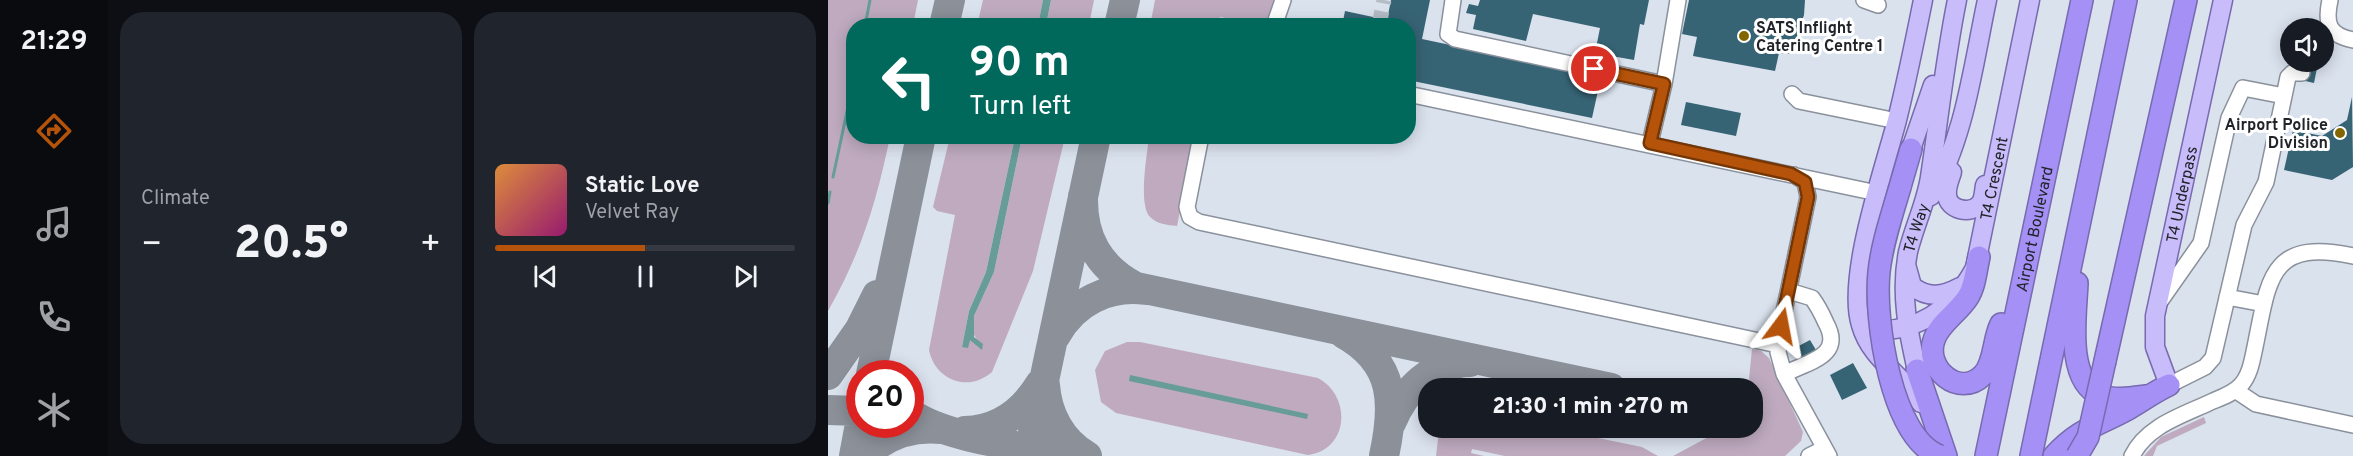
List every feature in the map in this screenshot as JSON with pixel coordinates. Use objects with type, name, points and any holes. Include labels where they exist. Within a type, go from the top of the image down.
[{"type":"highway","name":"Airport Boulevard","points":[[1986,456],[2082,0]]},
{"type":"highway","points":[[2031,456],[2126,0]]},
{"type":"highway","points":[[2077,456],[2088,437],[2186,0]]},
{"type":"highway","points":[[1911,149],[1881,256],[1878,291],[1879,321],[1888,362],[1908,427],[1922,446],[1940,456]]},
{"type":"highway","points":[[2078,230],[2076,346],[2080,375],[2085,383],[2101,395],[2123,399],[2146,396]]},
{"type":"highway","points":[[1979,257],[1971,292],[1934,338],[1932,355],[1943,376],[1966,383],[1985,374],[1996,334],[2019,292]]},
{"type":"highway","points":[[1917,370],[1947,456]]},
{"type":"highway","points":[[2054,456],[2086,428],[2129,409],[2146,396],[2169,385]]},
{"type":"main road","points":[[1923,0],[1911,63],[1877,193],[1858,279],[1857,309],[1861,325],[1873,351],[1916,394],[1928,417]]},
{"type":"main road","name":"T4 Way","points":[[1935,456],[1907,326],[1904,289],[1907,266],[1927,191],[1950,32],[1957,0]]},
{"type":"main road","points":[[1987,0],[1946,194],[1951,204],[1965,210],[1977,206],[1982,200],[1988,172],[2009,107]]},
{"type":"main road","name":"T4 Crescent","points":[[1861,325],[1872,330],[1918,323],[1939,312],[1970,278],[1979,257],[2030,0]]},
{"type":"main road","name":"T4 Underpass","points":[[2169,385],[2155,347],[2157,306],[2223,0]]},
{"type":"main road","points":[[1911,149],[1950,32]]},
{"type":"main road","points":[[1911,63],[1911,149]]},
{"type":"main road","points":[[1918,221],[1941,179],[1961,126]]},
{"type":"main road","points":[[1907,266],[1912,286],[1927,295],[1943,295],[1970,278]]},
{"type":"lane","points":[[1277,18],[1283,0]]},
{"type":"lane","points":[[1453,0],[1448,27],[1449,34],[1455,39],[1664,84]]},
{"type":"lane","points":[[1650,143],[1664,84],[1678,0]]},
{"type":"lane","points":[[2330,0],[2327,19],[2330,30],[2338,36],[2353,40]]},
{"type":"lane","points":[[2169,385],[2205,367],[2213,358],[2244,225],[2266,182],[2290,75],[2302,74]]},
{"type":"lane","points":[[2157,306],[2201,243],[2229,118],[2243,88],[2284,96]]},
{"type":"lane","points":[[1792,94],[1798,101],[1897,121]]},
{"type":"lane","points":[[1416,96],[1650,143],[1877,193]]},
{"type":"lane","points":[[1199,144],[1187,207],[1191,217],[1199,222],[1778,345]]},
{"type":"lane","points":[[1791,174],[1805,182],[1808,197],[1778,345],[1779,359],[1784,374],[1826,453],[1809,456]]},
{"type":"lane","points":[[2132,456],[2140,442],[2156,429],[2235,390],[2250,370],[2264,304],[2275,272],[2292,256],[2319,250],[2353,256]]},
{"type":"lane","points":[[1784,374],[1827,351],[1833,338],[1812,298],[1789,291]]},
{"type":"lane","points":[[2227,297],[2264,304]]},
{"type":"lane","points":[[2235,390],[2256,404],[2353,425]]},
{"type":"shaded area","points":[[828,0],[918,0],[914,18],[846,18],[846,144],[888,144],[879,184],[859,247],[828,311]]},
{"type":"shaded area","points":[[983,0],[1043,0],[1039,18],[979,18]]},
{"type":"shaded area","points":[[1043,0],[1051,0],[1047,18],[1039,18]]},
{"type":"shaded area","points":[[1051,0],[1094,0],[1090,18],[1047,18]]},
{"type":"shaded area","points":[[1155,0],[1274,0],[1269,18],[1152,18]]},
{"type":"shaded area","points":[[948,144],[1013,144],[986,272],[969,311],[962,347],[970,339],[979,343],[973,333],[974,316],[994,272],[1021,144],[1063,144],[1033,271],[992,372],[973,382],[963,382],[945,376],[932,360],[929,350],[955,215],[937,211],[933,207]]},
{"type":"shaded area","points":[[1013,144],[1021,144],[994,272],[974,316],[974,337],[983,344],[982,350],[970,340],[968,348],[962,347],[969,311],[986,272]]},
{"type":"shaded area","points":[[1148,144],[1194,144],[1177,226],[1166,225],[1150,217],[1144,202]]},
{"type":"shaded area","points":[[1127,342],[1140,342],[1318,378],[1329,386],[1337,397],[1341,409],[1338,433],[1332,443],[1322,451],[1308,455],[1116,413],[1101,402],[1095,370],[1105,351]]},
{"type":"shaded area","points":[[1752,349],[1761,351],[1769,358],[1803,432],[1801,441],[1785,456],[1673,456],[1706,438],[1763,438],[1763,378],[1749,378]]},
{"type":"shaded area","points":[[1130,375],[1308,414],[1307,419],[1129,381]]},
{"type":"shaded area","points":[[2204,417],[2206,423],[2157,446],[2153,456],[2144,456],[2161,437]]},
{"type":"shaded area","points":[[1438,438],[1598,438],[1642,447],[1658,456],[1505,456],[1472,449],[1471,453],[1484,456],[1436,456]]},
{"type":"building","points":[[1391,0],[1430,0],[1422,39],[1601,77],[1592,118],[1416,82],[1416,18],[1387,18]]},
{"type":"building","points":[[1480,0],[1649,0],[1644,25],[1640,24],[1634,60],[1595,53],[1600,28],[1533,14],[1526,41],[1473,29],[1476,15],[1466,13],[1469,4],[1478,6]]},
{"type":"building","name":"SATS Inflight Catering Centre 1","points":[[1689,0],[1805,0],[1804,15],[1794,45],[1789,54],[1779,53],[1775,71],[1693,56],[1697,37],[1682,34]]},
{"type":"building","points":[[1345,11],[1378,18],[1344,18]]},
{"type":"building","points":[[2303,72],[2316,72],[2314,83],[2301,80]]},
{"type":"building","name":"Airport Police Division","points":[[2352,97],[2353,167],[2332,180],[2284,170],[2293,130],[2322,136],[2347,120]]},
{"type":"building","points":[[1686,102],[1741,113],[1736,136],[1681,125]]},
{"type":"building","points":[[1810,340],[1822,360],[1804,369],[1793,349]]},
{"type":"building","points":[[1853,363],[1867,388],[1842,400],[1830,375]]},
{"type":"waterway","points":[[867,18],[870,0]]},
{"type":"waterway","points":[[833,177],[846,116]]},
{"type":"waterway","points":[[828,203],[830,192]]},
{"type":"taxiway","points":[[946,18],[950,0]]},
{"type":"taxiway","points":[[1121,18],[1125,0]]},
{"type":"taxiway","points":[[874,360],[919,144]]},
{"type":"taxiway","points":[[1028,456],[1094,144]]},
{"type":"taxiway","points":[[1083,196],[1086,225],[1095,250],[1112,271],[1136,287],[1564,378]]},
{"type":"taxiway","points":[[1056,335],[1072,313],[1094,298],[1118,290],[1146,290]]},
{"type":"taxiway","points":[[828,375],[860,329],[877,295]]},
{"type":"taxiway","points":[[1344,334],[1361,345],[1374,358],[1388,387],[1390,419],[1384,456]]},
{"type":"taxiway","points":[[1391,423],[1404,399],[1421,380],[1443,367],[1470,362]]},
{"type":"taxiway","points":[[965,431],[989,427],[1009,418],[1026,403],[1040,384]]},
{"type":"taxiway","points":[[1045,385],[1046,396],[1057,426],[1070,443],[1087,456]]},
{"type":"taxiway","points":[[828,410],[846,411]]},
{"type":"taxiway","points":[[924,421],[965,435],[1069,456]]},
{"type":"taxiway","points":[[865,456],[882,442],[900,433],[920,429],[942,429]]},
{"type":"taxiway","points":[[854,456],[857,438]]},
{"type":"tunnel","points":[[1381,18],[1384,0]]},
{"type":"place","name":"SATS Inflight Catering Centre 1","points":[[1744,36]]},
{"type":"place","name":"Airport Police Division","points":[[2340,133]]},
{"type":"route","points":[[1594,69],[1664,84],[1650,143],[1791,174],[1805,182],[1808,197],[1781,326]]}]
